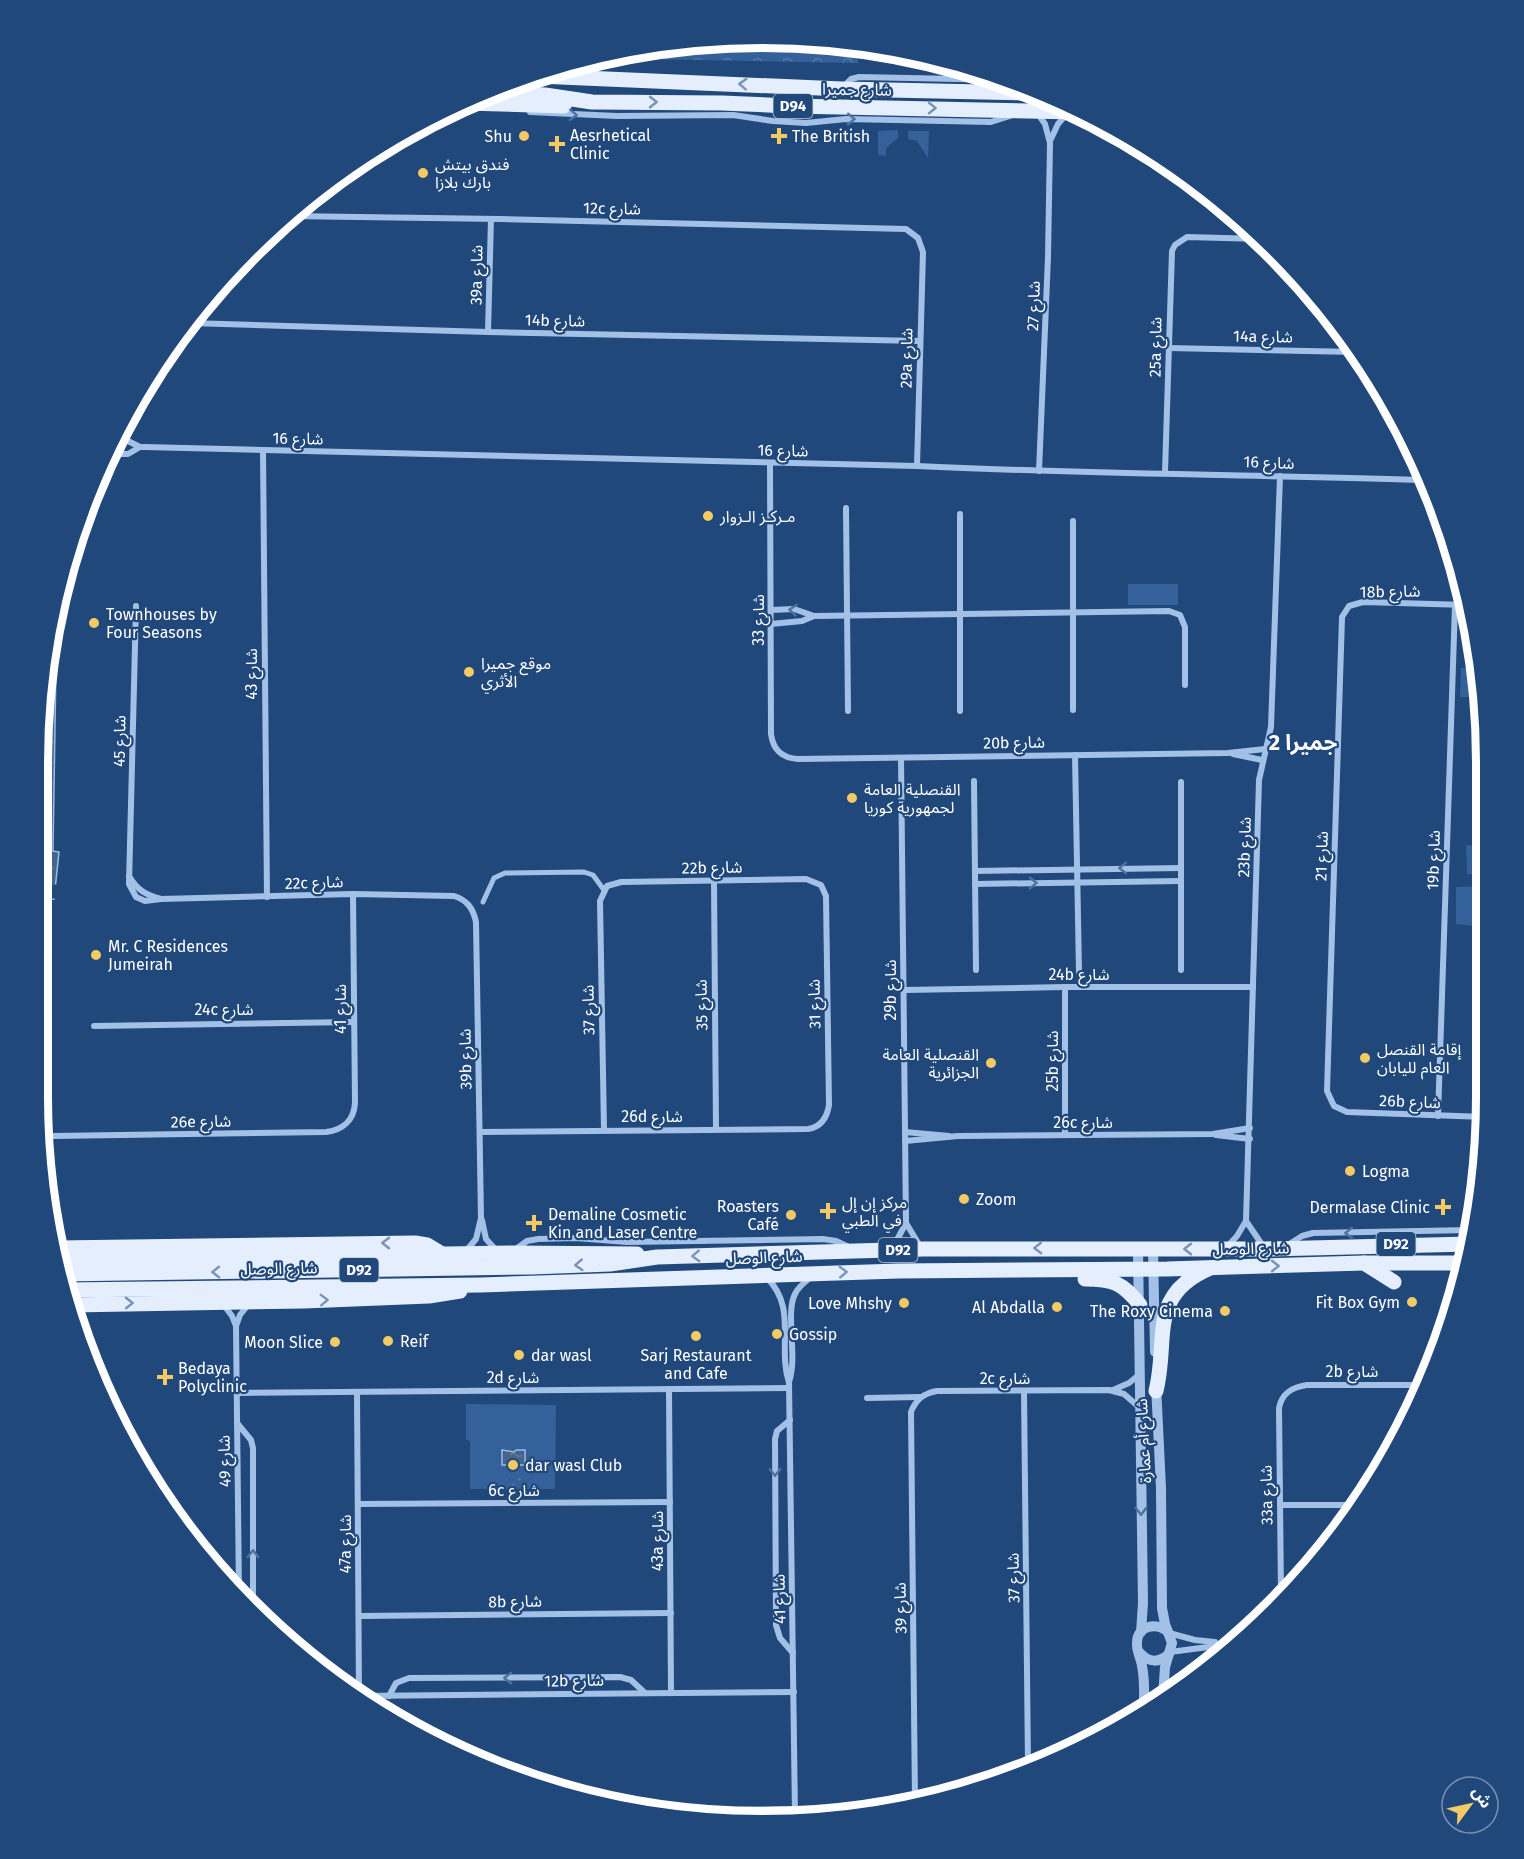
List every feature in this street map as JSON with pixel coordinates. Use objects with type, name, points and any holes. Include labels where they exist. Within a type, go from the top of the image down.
[{"type":"main road","name":"شارع جميرا","points":[[564,77],[842,89],[1010,93]]},
{"type":"main road","name":"شارع جميرا","points":[[513,93],[592,102],[1056,112]]},
{"type":"main road","points":[[485,104],[551,106],[592,102]]},
{"type":"main road","points":[[65,1248],[415,1243],[427,1245],[442,1254]]},
{"type":"main road","name":"شارع الوصل","points":[[70,1274],[531,1267],[610,1264],[657,1257],[923,1249],[1266,1249],[1460,1244]]},
{"type":"main road","points":[[1054,1268],[1074,1258],[1129,1257],[1132,1252],[1140,1249]]},
{"type":"main road","name":"شارع الوصل","points":[[67,1260],[611,1252],[657,1257]]},
{"type":"main road","points":[[1364,1263],[1394,1282]]},
{"type":"main road","name":"شارع الوصل","points":[[74,1290],[482,1285],[816,1273],[1456,1263]]},
{"type":"main road","points":[[1156,1391],[1161,1368],[1163,1319],[1169,1304],[1186,1283],[1216,1266]]},
{"type":"main road","points":[[1054,1268],[1079,1278],[1116,1282],[1127,1290],[1140,1305]]},
{"type":"main road","points":[[79,1305],[438,1295],[482,1285]]},
{"type":"street","points":[[842,89],[851,79],[859,77],[970,79]]},
{"type":"street","points":[[474,109],[617,116],[733,115],[806,123],[846,119],[991,122],[1030,111]]},
{"type":"street","name":"شارع 27","points":[[1030,111],[1045,124],[1050,142],[1048,257],[1039,471]]},
{"type":"street","name":"شارع 27","points":[[1050,142],[1058,124],[1067,117]]},
{"type":"street","name":"12c شارع","points":[[302,216],[898,228],[912,232],[921,242],[923,252]]},
{"type":"street","name":"39a شارع","points":[[488,332],[491,219]]},
{"type":"street","name":"25a شارع","points":[[1165,472],[1172,251],[1180,240],[1194,237],[1247,239]]},
{"type":"street","name":"29a شارع","points":[[917,466],[923,252]]},
{"type":"street","name":"14b شارع","points":[[199,323],[920,341]]},
{"type":"street","name":"14a شارع","points":[[1168,348],[1346,352]]},
{"type":"street","name":"شارع 16","points":[[140,447],[1418,480]]},
{"type":"street","name":"شارع 43","points":[[263,450],[267,897]]},
{"type":"street","name":"شارع 33","points":[[770,463],[772,742],[782,755],[789,759],[798,759]]},
{"type":"street","name":"23b شارع","points":[[1246,1221],[1259,780],[1271,727],[1280,476]]},
{"type":"street","points":[[846,508],[848,711]]},
{"type":"street","points":[[960,514],[960,711]]},
{"type":"street","points":[[1073,522],[1073,710]]},
{"type":"street","name":"18b شارع","points":[[1349,606],[1363,602],[1455,604]]},
{"type":"street","name":"19b شارع","points":[[1438,1116],[1455,604]]},
{"type":"street","name":"شارع 45","points":[[129,876],[136,606]]},
{"type":"street","name":"شارع 21","points":[[1334,1106],[1328,1097],[1327,1080],[1341,623],[1349,606]]},
{"type":"street","points":[[771,610],[794,609],[814,616]]},
{"type":"street","points":[[771,624],[802,621],[814,616],[1169,611],[1180,615],[1185,627],[1185,685]]},
{"type":"street","name":"20b شارع","points":[[798,759],[1230,753],[1265,749]]},
{"type":"street","name":"20b شارع","points":[[1230,753],[1262,760]]},
{"type":"street","points":[[1076,755],[1079,972]]},
{"type":"street","name":"29b شارع","points":[[901,758],[906,1222]]},
{"type":"street","points":[[974,781],[976,970]]},
{"type":"street","points":[[1181,782],[1181,970]]},
{"type":"street","points":[[975,871],[1182,868]]},
{"type":"street","points":[[483,902],[494,878],[505,873],[584,872],[593,874],[604,890]]},
{"type":"street","name":"22c شارع","points":[[129,876],[143,893],[161,899],[353,894],[454,896],[467,902]]},
{"type":"street","name":"22b شارع","points":[[604,890],[617,882],[806,879],[821,885]]},
{"type":"street","name":"شارع 35","points":[[714,880],[716,1130]]},
{"type":"street","points":[[975,884],[1181,881]]},
{"type":"street","name":"شارع 31","points":[[821,885],[826,897],[829,1072],[828,1112],[822,1123]]},
{"type":"street","name":"شارع 37","points":[[604,890],[600,901],[604,1130]]},
{"type":"street","name":"شارع 41","points":[[348,1122],[355,1103],[353,894]]},
{"type":"street","name":"39b شارع","points":[[467,902],[476,921],[481,1218],[486,1239],[506,1253]]},
{"type":"street","name":"25b شارع","points":[[1065,987],[1065,1135]]},
{"type":"street","name":"24b شارع","points":[[904,990],[1253,987]]},
{"type":"street","name":"24c شارع","points":[[94,1026],[353,1022]]},
{"type":"street","name":"26b شارع","points":[[1334,1106],[1347,1112],[1475,1117]]},
{"type":"street","name":"26e شارع","points":[[51,1136],[326,1132],[334,1131],[348,1122]]},
{"type":"street","name":"26d شارع","points":[[480,1132],[808,1129],[822,1123]]},
{"type":"street","name":"26c شارع","points":[[1213,1134],[1250,1128]]},
{"type":"street","name":"26c شارع","points":[[905,1132],[952,1137]]},
{"type":"street","name":"26c شارع","points":[[905,1141],[952,1137],[1213,1134],[1250,1139]]},
{"type":"street","name":"39b شارع","points":[[463,1253],[476,1239],[481,1218]]},
{"type":"street","points":[[1225,1249],[1237,1236],[1246,1221],[1266,1249]]},
{"type":"street","points":[[906,1222],[913,1237],[923,1249]]},
{"type":"street","points":[[885,1250],[898,1238],[906,1222]]},
{"type":"street","name":"شارع الوصل","points":[[1284,1248],[1302,1236],[1312,1233],[1463,1230]]},
{"type":"street","name":"شارع الوصل","points":[[506,1253],[532,1240],[576,1238],[618,1242],[823,1239],[842,1243],[858,1251]]},
{"type":"street","name":"شارع أم عمارة","points":[[1140,1249],[1146,1269],[1156,1391],[1161,1488],[1161,1600],[1168,1632]]},
{"type":"street","name":"شارع أم عمارة","points":[[1141,1632],[1143,1603],[1140,1305],[1146,1269]]},
{"type":"street","name":"شارع 41","points":[[789,1385],[793,1366],[793,1296],[799,1287],[816,1273]]},
{"type":"street","name":"شارع 41","points":[[764,1275],[777,1288],[784,1302],[786,1371],[789,1385],[795,1810]]},
{"type":"street","points":[[237,1326],[244,1310],[253,1301]]},
{"type":"street","points":[[220,1302],[229,1311],[237,1326]]},
{"type":"street","name":"شارع 49","points":[[237,1326],[239,1583]]},
{"type":"street","name":"2c شارع","points":[[867,1398],[921,1397],[937,1391],[1109,1390],[1123,1386],[1141,1374]]},
{"type":"street","name":"2d شارع","points":[[237,1393],[669,1389],[789,1385]]},
{"type":"street","name":"2b شارع","points":[[1283,1396],[1294,1388],[1307,1385],[1415,1385]]},
{"type":"street","name":"43a شارع","points":[[669,1389],[671,1693]]},
{"type":"street","name":"2c شارع","points":[[1109,1390],[1131,1398],[1141,1410]]},
{"type":"street","name":"شارع 37","points":[[1024,1391],[1028,1760]]},
{"type":"street","name":"47a شارع","points":[[357,1392],[357,1685]]},
{"type":"street","name":"33a شارع","points":[[1281,1587],[1279,1408],[1283,1396]]},
{"type":"street","name":"شارع 39","points":[[915,1794],[911,1412],[921,1397]]},
{"type":"street","points":[[790,1420],[780,1428],[775,1438],[776,1625],[780,1638],[794,1653]]},
{"type":"street","points":[[237,1423],[251,1440],[253,1448],[253,1598]]},
{"type":"street","name":"6c شارع","points":[[358,1504],[670,1502]]},
{"type":"street","points":[[1280,1505],[1348,1505]]},
{"type":"street","name":"8b شارع","points":[[359,1616],[671,1613]]},
{"type":"street","points":[[1144,1700],[1143,1673],[1137,1640],[1141,1632],[1149,1626],[1200,1641],[1222,1643]]},
{"type":"street","points":[[1163,1688],[1164,1674],[1172,1643],[1168,1632]]},
{"type":"street","points":[[1140,1653],[1147,1660],[1156,1661],[1169,1653],[1219,1646]]},
{"type":"street","points":[[389,1696],[396,1683],[409,1678],[620,1677],[631,1680],[645,1693]]},
{"type":"street","name":"12b شارع","points":[[373,1696],[794,1692]]},
{"type":"green space","points":[[762,48],[855,54],[859,55],[857,60],[859,63],[645,59],[669,54]]},
{"type":"green space","points":[[898,130],[898,138],[886,148],[886,156],[878,155],[878,131]]},
{"type":"green space","points":[[908,131],[929,131],[928,158],[917,141],[908,139]]},
{"type":"green space","points":[[1128,584],[1178,584],[1178,605],[1128,605]]},
{"type":"green space","points":[[1470,667],[1472,697],[1460,697],[1461,668]]},
{"type":"green space","points":[[1466,845],[1476,846],[1476,874],[1467,874]]},
{"type":"green space","points":[[1476,886],[1476,926],[1456,924],[1456,887]]},
{"type":"green space","name":"dar wasl Club","points":[[466,1404],[556,1405],[555,1489],[470,1489],[470,1441],[466,1440]]},
{"type":"green space","points":[[528,1475],[527,1489],[502,1489],[505,1479],[513,1481]]},
{"type":"water","points":[[56,657],[53,851],[59,852],[54,899],[48,900],[48,762]]},
{"type":"water","points":[[502,1450],[514,1452],[525,1450],[525,1465],[502,1465]]},
{"type":"pier","points":[[59,884],[57,898],[48,899],[48,886]]},
{"type":"place","name":"Shu","points":[[524,136]]},
{"type":"place","name":"The British","points":[[779,136]]},
{"type":"place","name":"Aesrhetical Clinic","points":[[557,144]]},
{"type":"place","name":"فندق بيتش بارك بلازا","points":[[423,173]]},
{"type":"place","name":"مـركـز الـزوار","points":[[708,516]]},
{"type":"place","name":"Townhouses by Four Seasons","points":[[94,623]]},
{"type":"place","name":"موقع جميرا الأثري","points":[[469,672]]},
{"type":"place","name":"القنصلية العامة لجمهورية كوريا","points":[[852,798]]},
{"type":"place","name":"Mr. C Residences Jumeirah","points":[[96,955]]},
{"type":"place","name":"إقامة القنصل العام لليابان","points":[[1365,1058]]},
{"type":"place","name":"القنصلية العامة الجزائرية","points":[[991,1063]]},
{"type":"place","name":"Logma","points":[[1350,1171]]},
{"type":"place","name":"Zoom","points":[[964,1199]]},
{"type":"place","name":"Dermalase Clinic","points":[[1443,1207]]},
{"type":"place","name":"مركز إن إل في الطبي","points":[[828,1211]]},
{"type":"place","name":"Roasters Café","points":[[791,1215]]},
{"type":"place","name":"Demaline Cosmetic Kin and Laser Centre","points":[[534,1223]]},
{"type":"place","name":"Fit Box Gym","points":[[1412,1302]]},
{"type":"place","name":"Love Mhshy","points":[[904,1303]]},
{"type":"place","name":"Al Abdalla","points":[[1057,1307]]},
{"type":"place","name":"The Roxy Cinema","points":[[1225,1311]]},
{"type":"place","name":"Gossip","points":[[777,1334]]},
{"type":"place","name":"Sarj Restaurant and Cafe","points":[[696,1336]]},
{"type":"place","name":"Reif","points":[[388,1341]]},
{"type":"place","name":"Moon Slice","points":[[335,1342]]},
{"type":"place","name":"dar wasl","points":[[519,1355]]},
{"type":"place","name":"Bedaya Polyclinic","points":[[165,1377]]},
{"type":"place","name":"dar wasl Club","points":[[513,1465]]},
{"type":"district","name":"جميرا 2","points":[[1303,742]]}]
